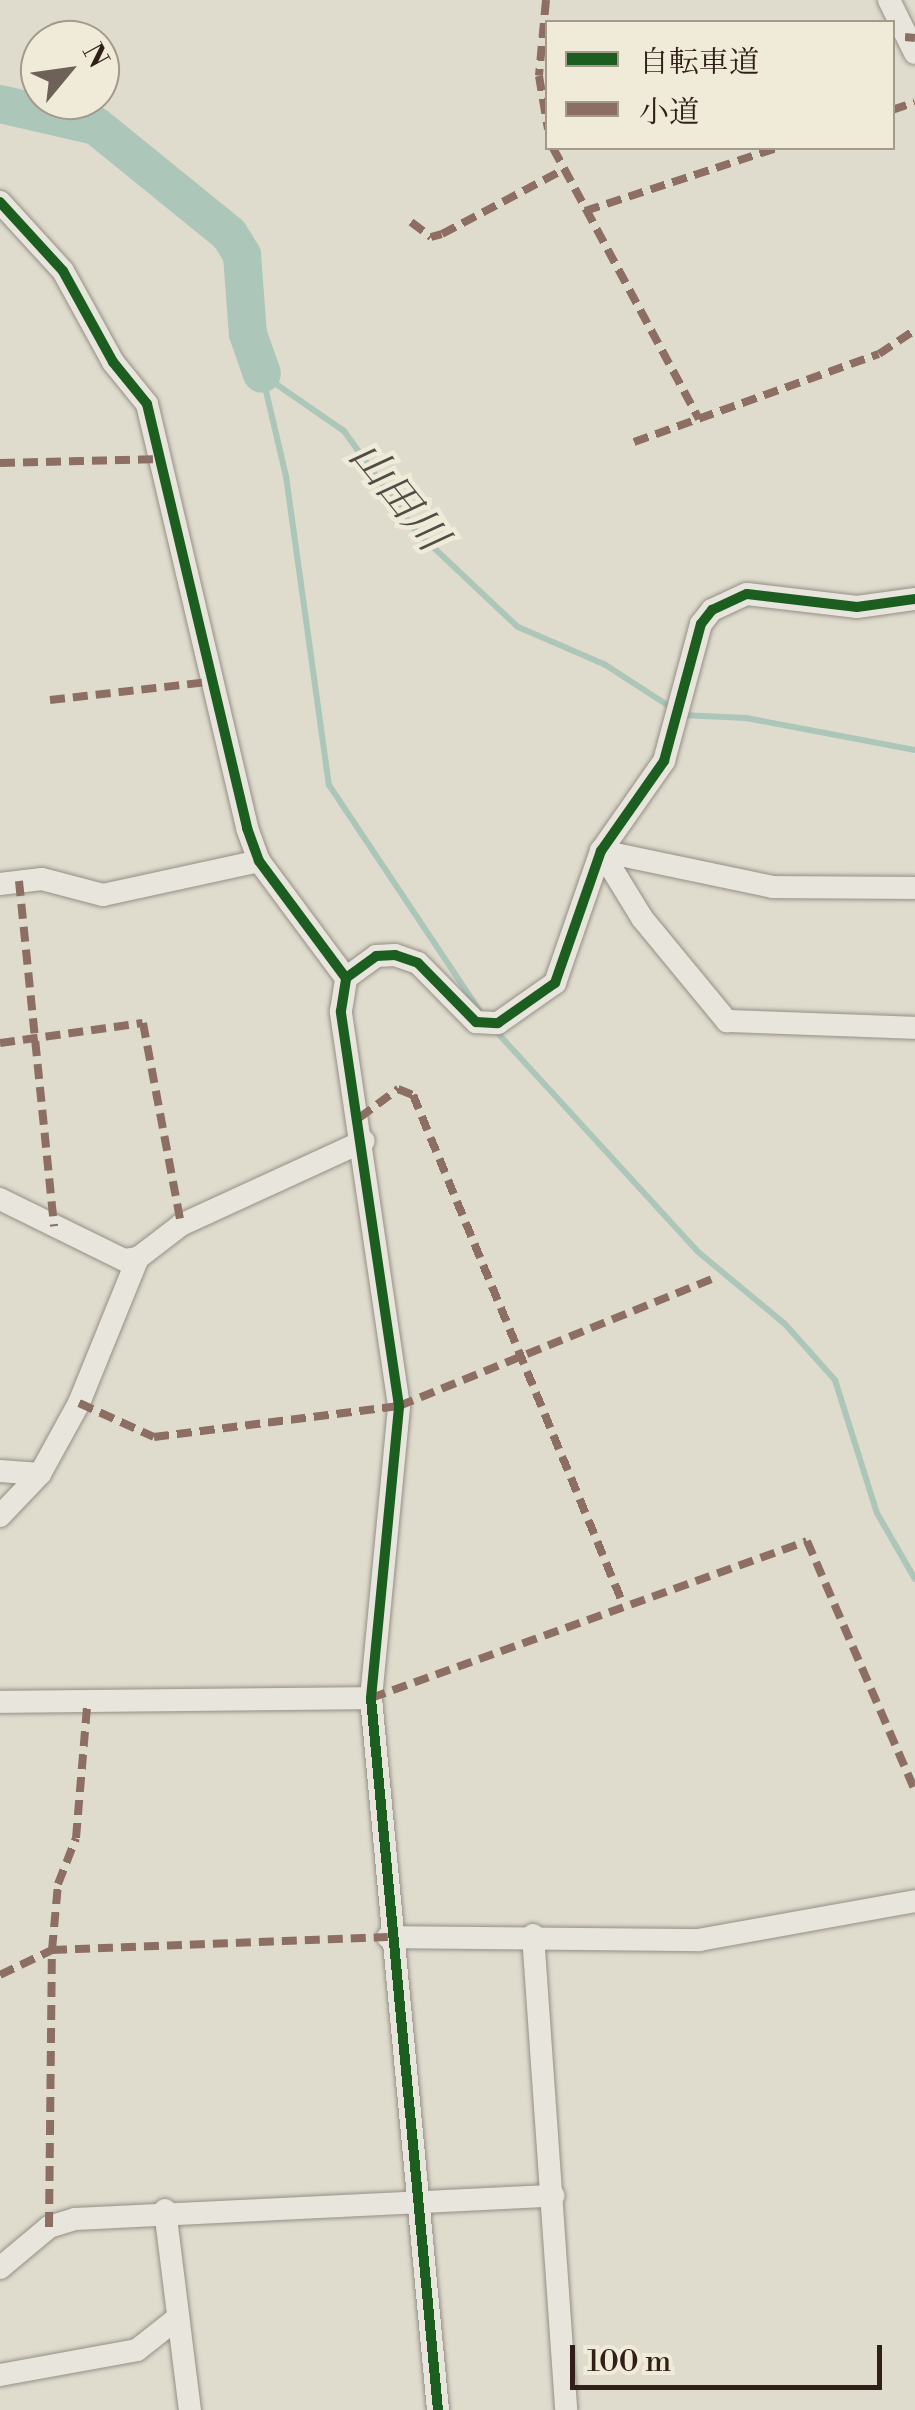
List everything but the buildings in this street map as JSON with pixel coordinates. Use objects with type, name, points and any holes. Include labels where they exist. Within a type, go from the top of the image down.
[{"type":"street","points":[[889,0],[915,52]]},
{"type":"street","points":[[0,202],[63,271],[156,426],[209,682],[259,861],[346,978]]},
{"type":"street","points":[[438,2410],[388,1937],[371,1698],[399,1406],[364,1141],[340,1011],[346,978],[376,956],[395,954],[418,963],[487,1022],[555,983],[601,852],[664,761],[679,720],[701,624],[728,598],[857,607],[915,599]]},
{"type":"street","points":[[601,852],[773,887],[915,888]]},
{"type":"street","points":[[601,852],[642,918],[727,1021],[915,1028]]},
{"type":"street","points":[[0,884],[42,878],[102,895],[259,861]]},
{"type":"street","points":[[0,1516],[40,1474],[79,1403],[138,1258],[181,1224],[364,1141]]},
{"type":"street","points":[[0,1199],[124,1260],[138,1258]]},
{"type":"street","points":[[0,1471],[40,1474]]},
{"type":"street","points":[[0,1702],[371,1698]]},
{"type":"street","points":[[388,1937],[532,1935],[699,1940],[915,1901]]},
{"type":"street","points":[[532,1935],[566,2410]]},
{"type":"street","points":[[0,2268],[49,2226],[165,2210],[417,2196],[553,2196]]},
{"type":"street","points":[[165,2210],[190,2410]]},
{"type":"street","points":[[0,2375],[137,2350],[176,2320]]},
{"type":"waterway","name":"山田川","points":[[0,104],[96,126],[229,234],[242,255],[248,334],[262,374]]},
{"type":"waterway","points":[[262,374],[286,476],[329,785],[479,1010]]},
{"type":"waterway","name":"山田川","points":[[263,375],[344,431],[415,530],[518,627],[604,664],[672,708]]},
{"type":"waterway","name":"山田川","points":[[682,715],[746,718],[915,750]]},
{"type":"waterway","points":[[493,1028],[697,1251],[785,1324],[835,1380],[877,1513],[915,1579]]},
{"type":"marked path","points":[[545,111],[539,76],[546,0]]},
{"type":"marked path","points":[[905,37],[915,38]]},
{"type":"marked path","points":[[895,109],[915,102]]},
{"type":"marked path","points":[[554,150],[699,419]]},
{"type":"marked path","points":[[585,211],[771,150]]},
{"type":"marked path","points":[[411,222],[431,237],[442,234],[561,171]]},
{"type":"marked path","points":[[634,442],[879,354],[915,330]]},
{"type":"marked path","points":[[0,463],[163,459]]},
{"type":"marked path","points":[[50,700],[209,682]]},
{"type":"marked path","points":[[19,881],[54,1226]]},
{"type":"marked path","points":[[0,1043],[143,1023],[181,1225]]},
{"type":"marked path","points":[[359,1118],[398,1089],[413,1095],[623,1604]]},
{"type":"marked path","points":[[79,1403],[154,1437],[399,1406],[716,1277]]},
{"type":"marked path","points":[[371,1698],[807,1541],[915,1791]]},
{"type":"marked path","points":[[49,2227],[52,1950],[58,1884],[76,1838],[87,1706]]},
{"type":"marked path","points":[[0,1975],[52,1950],[388,1937]]},
{"type":"cycle path","points":[[0,202],[63,271],[113,362],[147,404],[247,828],[259,861],[346,978]]},
{"type":"cycle path","points":[[438,2410],[371,1698],[399,1406],[341,1011],[346,978],[376,956],[395,955],[418,963],[476,1022],[498,1023],[555,983],[601,851],[664,761],[701,624],[712,610],[747,594],[857,607],[915,599]]}]
